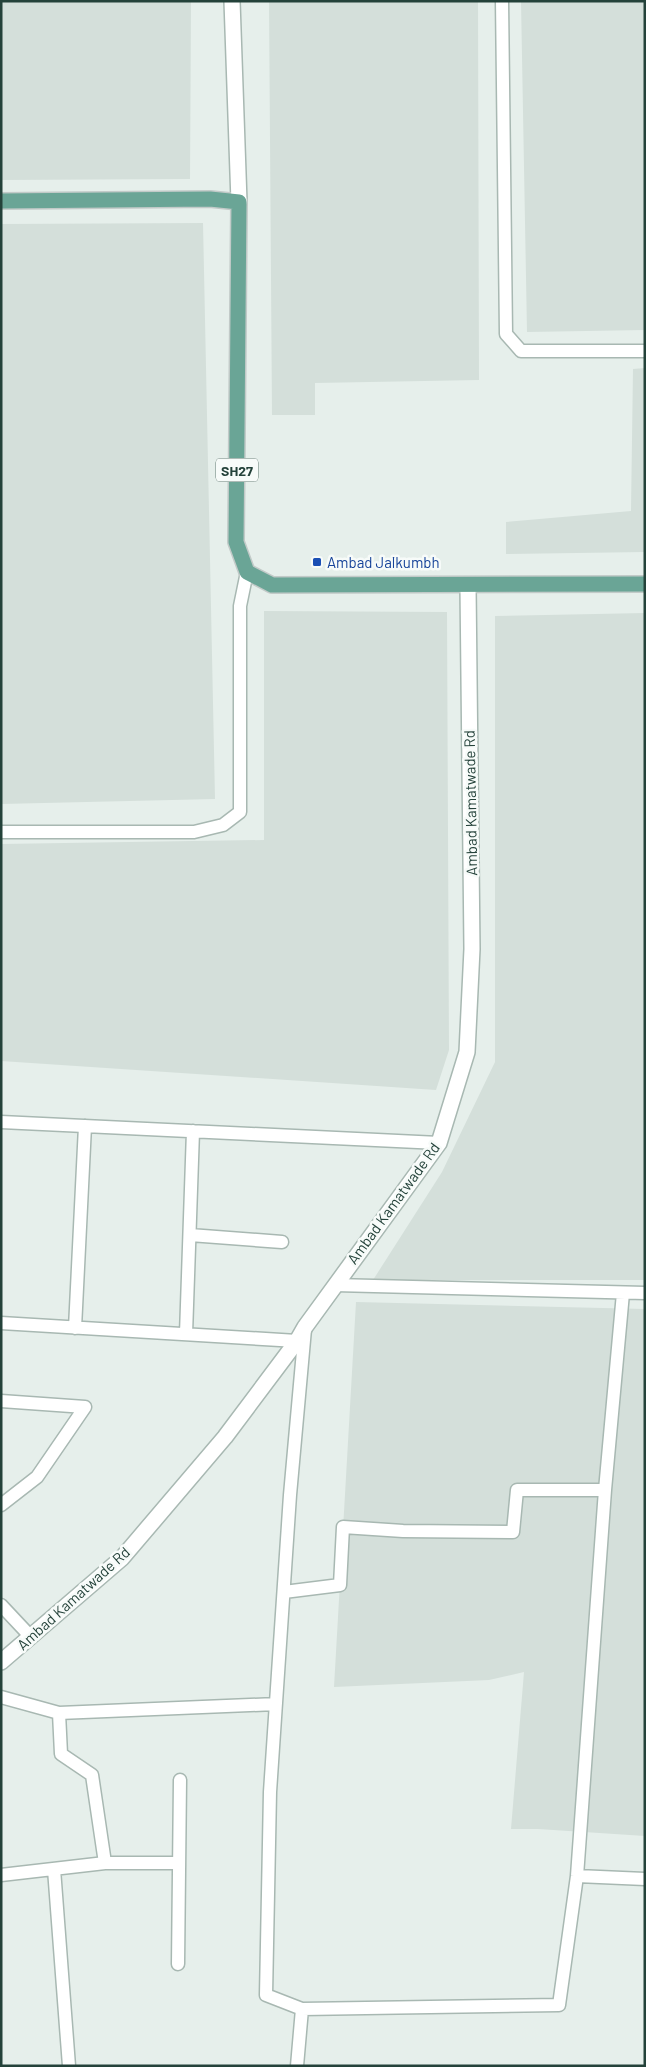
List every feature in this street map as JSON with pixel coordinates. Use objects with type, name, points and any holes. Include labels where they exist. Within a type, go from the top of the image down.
[{"type":"main road","points":[[1,201],[210,199],[239,202]]},
{"type":"main road","name":"SH27","points":[[239,202],[236,542],[247,572]]},
{"type":"main road","points":[[247,572],[272,585],[468,586],[645,584]]},
{"type":"street","points":[[232,1],[239,202]]},
{"type":"street","points":[[502,1],[506,334],[521,351],[645,351]]},
{"type":"street","points":[[1,832],[194,832],[223,825],[240,812],[240,606],[247,572]]},
{"type":"street","name":"Ambad Kamatwade Rd","points":[[1,1662],[122,1558],[225,1437],[297,1341],[305,1326],[439,1143],[467,1052],[472,949],[468,586]]},
{"type":"street","points":[[1,1122],[439,1143]]},
{"type":"street","points":[[75,1328],[85,1126]]},
{"type":"street","points":[[186,1334],[193,1131]]},
{"type":"street","points":[[190,1236],[282,1242]]},
{"type":"street","points":[[335,1285],[645,1293]]},
{"type":"street","points":[[305,1326],[270,1792],[266,1995],[302,2009],[559,2005],[577,1876],[605,1490],[623,1292]]},
{"type":"street","points":[[1,1323],[297,1341]]},
{"type":"street","points":[[1,1401],[84,1407],[37,1477],[1,1505]]},
{"type":"street","points":[[284,1592],[340,1585],[343,1527],[403,1531],[513,1532],[517,1490],[605,1490]]},
{"type":"street","points":[[1,1605],[30,1637]]},
{"type":"street","points":[[1,1697],[59,1713],[276,1704]]},
{"type":"street","points":[[59,1713],[61,1754],[92,1775],[105,1863]]},
{"type":"street","points":[[178,1964],[180,1780]]},
{"type":"street","points":[[1,1875],[105,1863],[179,1863]]},
{"type":"street","points":[[54,1869],[69,2066]]},
{"type":"street","points":[[577,1876],[645,1879]]},
{"type":"street","points":[[297,2066],[302,2009]]},
{"type":"shaded area","points":[[1,1],[191,1],[190,179],[1,180]]},
{"type":"shaded area","points":[[269,1],[478,1],[479,380],[315,383],[315,415],[272,415]]},
{"type":"shaded area","points":[[521,1],[645,1],[645,330],[527,332]]},
{"type":"shaded area","points":[[203,223],[215,799],[1,804],[1,224]]},
{"type":"shaded area","points":[[645,368],[645,552],[506,554],[506,522],[631,511],[633,369]]},
{"type":"shaded area","points":[[264,611],[447,612],[449,1050],[436,1090],[1,1061],[1,844],[264,840]]},
{"type":"shaded area","points":[[645,613],[645,1280],[373,1280],[442,1172],[495,1062],[495,616]]},
{"type":"shaded area","points":[[356,1302],[645,1309],[645,1836],[511,1829],[524,1672],[489,1680],[334,1687]]},
{"type":"place","name":"Ambad Jalkumbh","points":[[317,562]]}]
